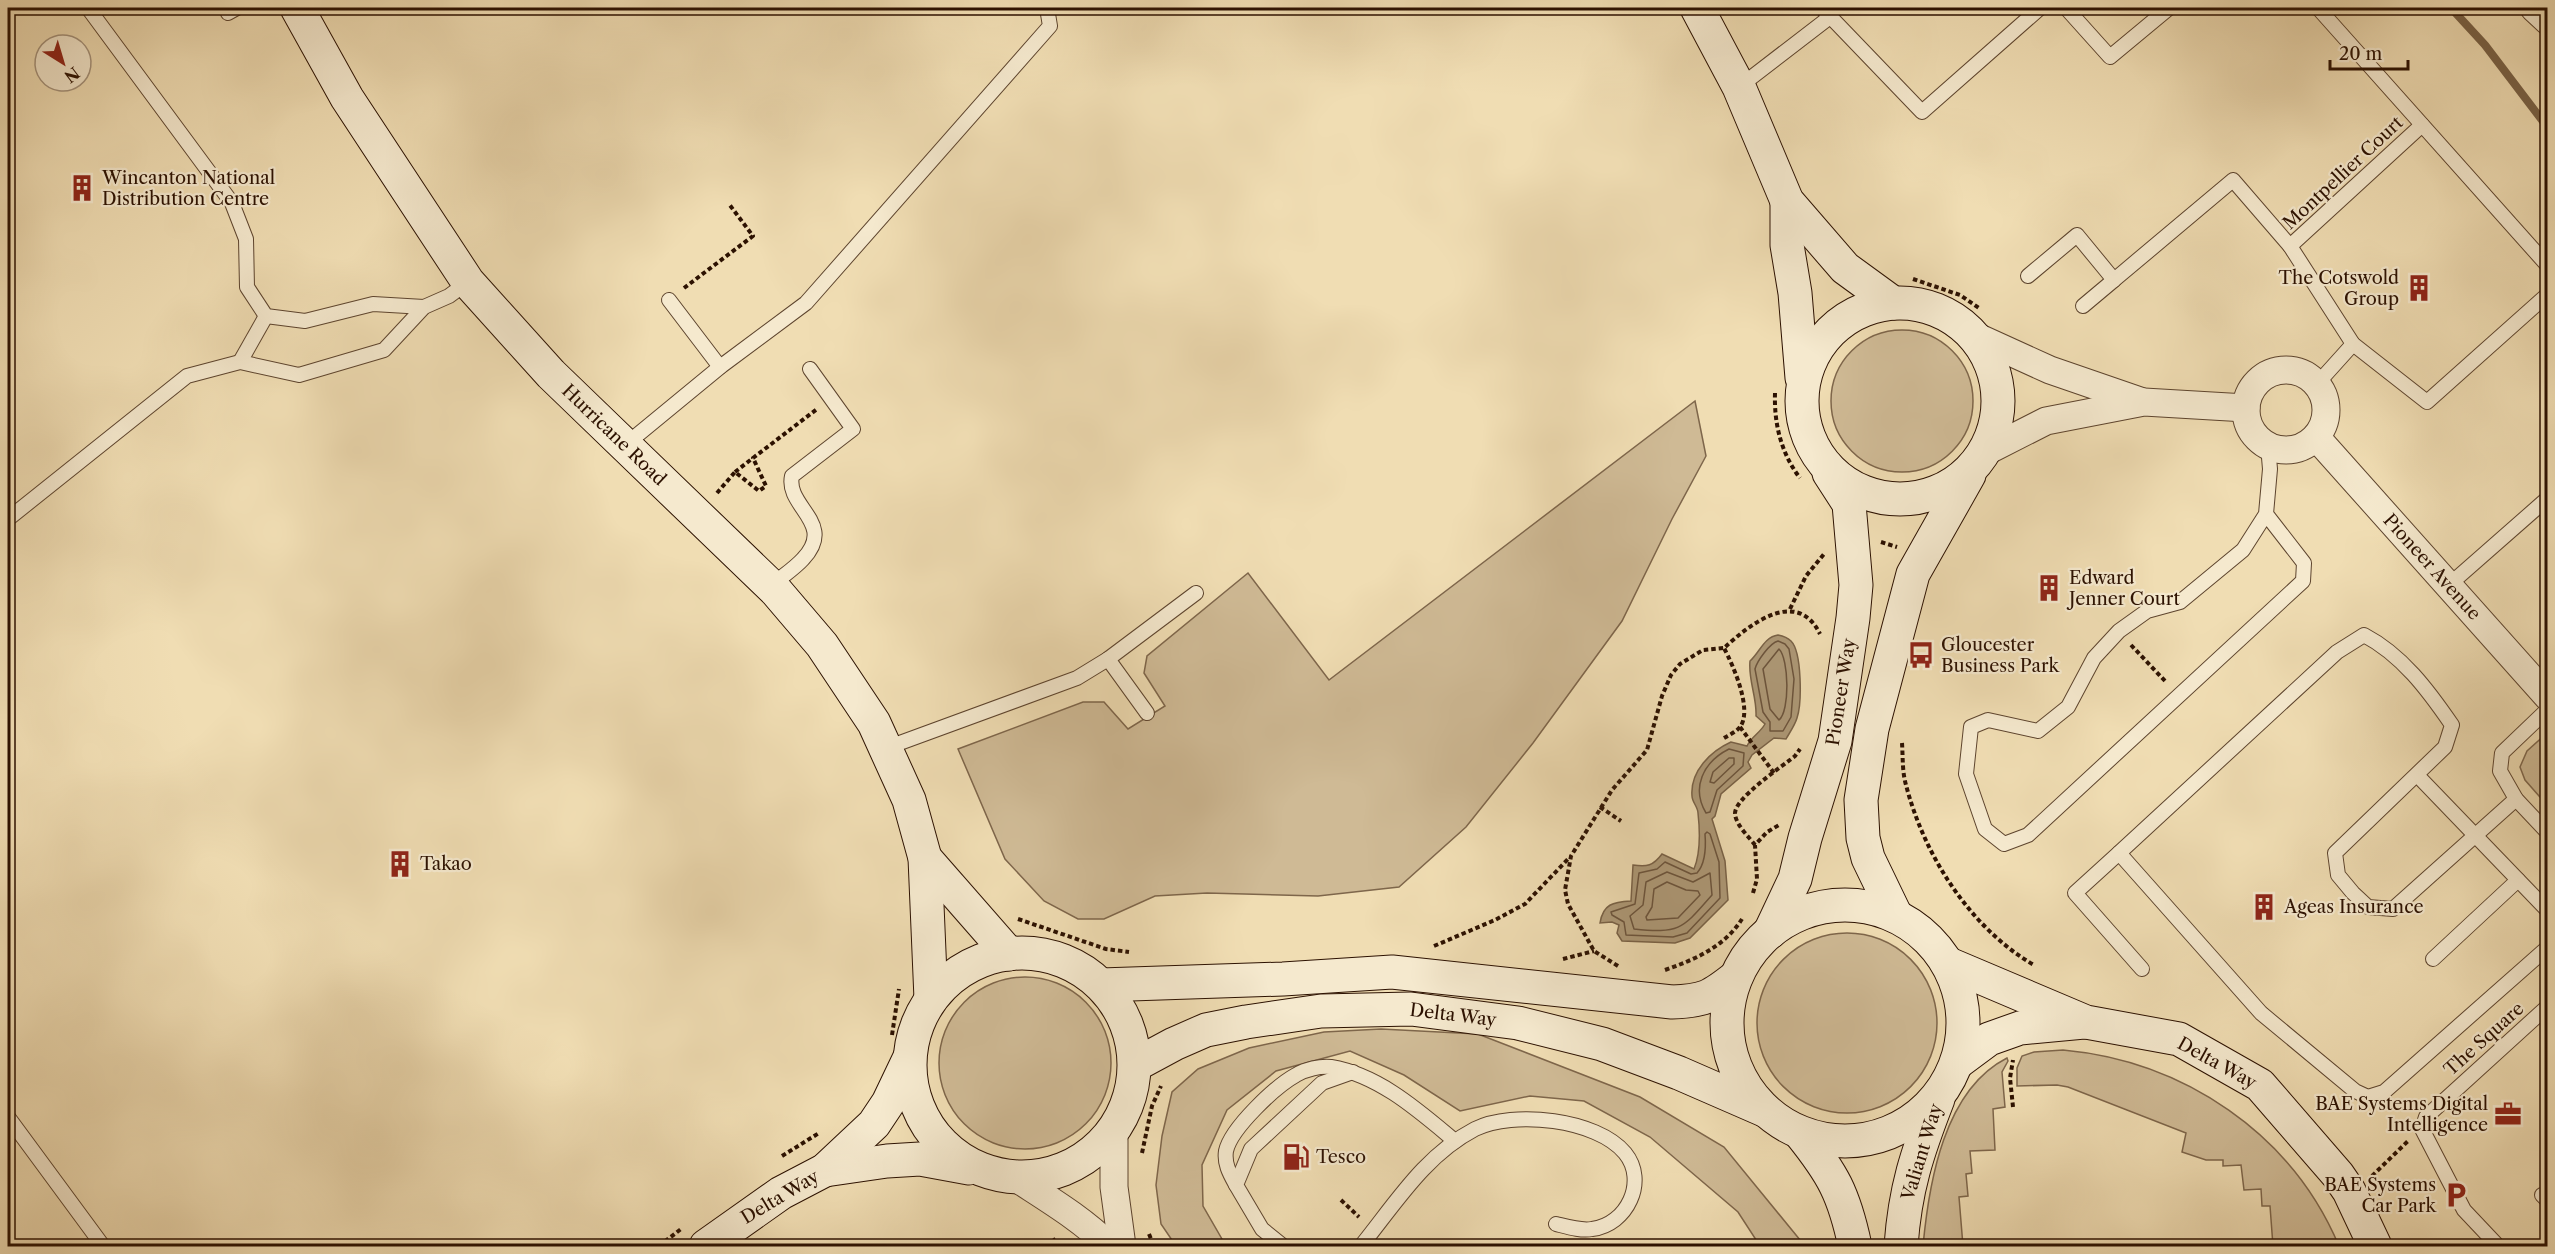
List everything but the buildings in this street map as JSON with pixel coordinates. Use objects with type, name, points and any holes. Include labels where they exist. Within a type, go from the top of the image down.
[{"type":"street","name":"Hurricane Road","points":[[297,8],[347,98],[468,282],[551,374],[771,586],[822,645],[874,723],[909,800],[926,858],[931,999]]},
{"type":"street","points":[[1697,8],[1739,87],[1787,201],[1845,268],[1899,290],[1915,303],[1937,309],[1956,320],[1981,324],[2050,370],[2144,402]]},
{"type":"street","points":[[2534,8],[2547,21]]},
{"type":"street","points":[[1787,201],[1787,246],[1801,344],[1789,387],[1802,410],[1806,431],[1815,451],[1829,469],[1847,484],[1867,494],[1889,499],[1912,499],[1934,494],[1955,483],[1979,460],[2046,421],[2144,402],[2246,408]]},
{"type":"street","points":[[1789,387],[1810,363],[1824,340],[1843,321],[1899,290]]},
{"type":"street","points":[[1979,460],[1996,423],[1999,391],[1981,324]]},
{"type":"street","points":[[2297,371],[2317,384],[2323,394],[2326,416],[2316,437],[2306,445],[2294,450],[2280,450],[2268,446],[2251,430],[2246,408],[2248,397],[2254,386],[2273,372],[2297,371]]},
{"type":"street","name":"Pioneer Avenue","points":[[2316,437],[2547,697]]},
{"type":"street","name":"Pioneer Way","points":[[1758,921],[1796,879],[1805,838],[1835,741],[1853,618],[1856,585],[1849,504],[1815,451]]},
{"type":"street","name":"Pioneer Way","points":[[1896,916],[1868,858],[1863,838],[1861,800],[1872,729],[1913,574],[1979,460]]},
{"type":"street","name":"Hurricane Road","points":[[926,858],[1009,954]]},
{"type":"street","points":[[1831,905],[1864,906],[1896,916],[1926,936],[1949,964],[1961,995],[1964,1029],[1958,1062],[1940,1094],[1912,1121],[1876,1137],[1838,1141],[1800,1133],[1766,1111],[1752,1096],[1736,1069],[1728,1038],[1728,1007],[1737,977],[1750,952],[1758,921],[1831,905]]},
{"type":"street","points":[[980,1170],[950,1152],[926,1125],[912,1092],[900,1049],[931,999],[952,977],[979,961],[1009,954],[1042,955],[1074,965],[1101,985],[1119,1008],[1123,1017],[1130,1035],[1135,1065],[1130,1098],[1114,1129],[1088,1156],[1054,1173],[1016,1178]]},
{"type":"street","name":"Delta Way","points":[[1949,964],[2085,1022],[2179,1039],[2260,1084],[2338,1175],[2349,1191],[2375,1246]]},
{"type":"street","name":"Delta Way","points":[[1101,985],[1392,972],[1672,1002],[1711,997],[1737,977]]},
{"type":"street","name":"Delta Way","points":[[1135,1065],[1206,1030],[1321,1011],[1411,1009],[1518,1023],[1602,1044],[1679,1072],[1766,1111]]},
{"type":"street","name":"Delta Way","points":[[1958,1062],[1989,1040],[2020,1028],[2085,1022]]},
{"type":"street","name":"Delta Way","points":[[706,1246],[781,1194],[825,1170],[874,1124],[888,1103],[900,1049]]},
{"type":"street","name":"Valiant Way","points":[[1901,1246],[1904,1208],[1911,1174],[1940,1094]]},
{"type":"street","points":[[1114,1129],[1114,1186],[1122,1246]]},
{"type":"street","points":[[1800,1133],[1827,1166],[1840,1191],[1855,1246]]},
{"type":"street","name":"Delta Way","points":[[825,1170],[886,1161],[920,1160],[1016,1178]]},
{"type":"street","points":[[1016,1178],[1078,1220],[1109,1246]]},
{"type":"lane","points":[[88,8],[232,203],[246,239],[247,287],[266,316],[305,321],[373,304],[424,307]]},
{"type":"lane","points":[[624,446],[720,367],[806,303],[1050,26],[1047,8]]},
{"type":"lane","points":[[1739,87],[1826,12],[1922,112],[2040,8]]},
{"type":"lane","points":[[2066,8],[2110,57],[2169,8]]},
{"type":"lane","name":"Montpellier Court","points":[[2318,8],[2547,266]]},
{"type":"lane","name":"Montpellier Court","points":[[2290,246],[2422,125]]},
{"type":"lane","name":"Montpellier Court","points":[[2083,306],[2233,180],[2290,246],[2353,344],[2427,402],[2547,294]]},
{"type":"lane","points":[[2028,276],[2077,235],[2114,280]]},
{"type":"lane","points":[[8,519],[187,376],[240,362],[299,375],[384,350],[424,307],[449,296],[468,282]]},
{"type":"lane","points":[[669,300],[720,367]]},
{"type":"lane","points":[[240,362],[266,316]]},
{"type":"lane","points":[[2317,384],[2353,344]]},
{"type":"lane","points":[[771,586],[804,558],[814,539],[812,520],[796,499],[790,486],[792,476],[853,429],[810,369]]},
{"type":"lane","points":[[2266,514],[2304,563],[2303,581],[2028,835],[2004,844],[1984,829],[1966,774],[1971,727],[1988,720],[2038,731],[2068,707],[2094,658],[2119,631],[2147,612],[2180,602],[2243,550],[2266,514],[2271,469],[2268,446]]},
{"type":"lane","points":[[2449,585],[2547,498]]},
{"type":"lane","points":[[885,748],[1077,678],[1108,659],[1196,593]]},
{"type":"lane","points":[[2142,969],[2075,893],[2337,652],[2364,635],[2394,654],[2431,695],[2452,725],[2445,747],[2335,853],[2338,876],[2353,893],[2368,907],[2393,909],[2516,799]]},
{"type":"lane","points":[[1108,659],[1147,713]]},
{"type":"lane","points":[[2547,709],[2502,753],[2500,771],[2516,799],[2547,833]]},
{"type":"lane","points":[[2417,775],[2547,911]]},
{"type":"lane","points":[[2118,853],[2261,1013],[2355,1091],[2368,1096],[2384,1092],[2547,947]]},
{"type":"lane","points":[[2433,959],[2518,880]]},
{"type":"lane","name":"The Square","points":[[2422,1129],[2426,1117],[2547,1006]]},
{"type":"lane","points":[[1283,1246],[1262,1229],[1227,1167],[1226,1153],[1231,1137],[1242,1122],[1295,1075],[1328,1067],[1354,1072],[1389,1091],[1455,1141]]},
{"type":"lane","points":[[1236,1185],[1251,1149],[1259,1141],[1322,1083],[1354,1072]]},
{"type":"lane","points":[[8,1118],[103,1246]]},
{"type":"lane","points":[[1361,1246],[1427,1163],[1455,1141],[1477,1128],[1526,1118],[1579,1127],[1604,1137],[1624,1152],[1636,1175],[1633,1193],[1627,1208],[1604,1227],[1592,1230],[1556,1224]]},
{"type":"lane","points":[[2422,1129],[2464,1210],[2498,1246]]},
{"type":"path","points":[[669,300],[753,236],[729,204]]},
{"type":"path","points":[[1899,290],[1959,295],[1981,324]]},
{"type":"path","points":[[1789,387],[1775,415],[1785,453],[1801,480]]},
{"type":"path","points":[[697,516],[735,472],[817,410],[809,398],[824,389]]},
{"type":"path","points":[[735,472],[759,490],[766,486],[753,458]]},
{"type":"path","points":[[1790,609],[1806,576],[1827,550],[1839,543],[1854,541]]},
{"type":"path","points":[[1433,946],[1495,920],[1526,904],[1571,856],[1600,807],[1647,750],[1662,696],[1671,675],[1680,664],[1703,650],[1724,648],[1759,622],[1790,609],[1808,618],[1819,631],[1823,641]]},
{"type":"path","points":[[2119,631],[2178,695]]},
{"type":"path","points":[[1724,648],[1744,701],[1745,717],[1740,727],[1724,738]]},
{"type":"path","points":[[1740,727],[1774,773]]},
{"type":"path","points":[[1752,900],[1757,879],[1755,845],[1735,814],[1737,805],[1746,795],[1795,756],[1804,744]]},
{"type":"path","points":[[1600,807],[1621,821]]},
{"type":"path","points":[[1755,845],[1767,832],[1778,825],[1789,827],[1805,838]]},
{"type":"path","points":[[1571,856],[1564,890],[1568,904],[1594,951],[1626,970]]},
{"type":"path","points":[[1012,915],[1095,946],[1138,954]]},
{"type":"path","points":[[1659,972],[1703,956],[1726,939],[1758,921]]},
{"type":"path","points":[[1553,962],[1594,951]]},
{"type":"path","points":[[899,988],[900,1049]]},
{"type":"path","points":[[1142,1159],[1152,1106],[1159,1088],[1166,1080]]},
{"type":"path","points":[[2368,1180],[2422,1129]]},
{"type":"path","points":[[1147,1230],[1154,1246]]},
{"type":"path","points":[[1046,1246],[1063,1232]]},
{"type":"shaded area","points":[[1902,330],[1929,335],[1952,351],[1968,374],[1973,401],[1968,428],[1952,451],[1929,467],[1902,472],[1875,467],[1852,451],[1836,428],[1831,401],[1836,374],[1852,351],[1875,335]]},
{"type":"shaded area","points":[[1695,401],[1706,456],[1622,621],[1533,743],[1466,827],[1399,887],[1318,896],[1207,893],[1155,896],[1104,919],[1078,919],[1044,901],[1005,859],[958,749],[1083,702],[1104,702],[1128,729],[1165,706],[1144,673],[1147,656],[1248,573],[1329,680]]},
{"type":"shaded area","points":[[2547,733],[2547,805],[2525,780],[2520,767],[2527,751]]},
{"type":"shaded area","points":[[1847,933],[1865,934],[1882,939],[1911,959],[1931,988],[1936,1005],[1936,1041],[1931,1058],[1911,1087],[1882,1107],[1865,1112],[1847,1113],[1829,1112],[1812,1107],[1783,1087],[1763,1058],[1758,1041],[1757,1023],[1758,1005],[1763,988],[1783,959],[1812,939],[1829,934]]},
{"type":"shaded area","points":[[1025,977],[1058,984],[1086,1002],[1104,1030],[1111,1063],[1104,1096],[1086,1124],[1058,1142],[1025,1149],[992,1142],[964,1124],[946,1096],[939,1063],[946,1030],[964,1002],[992,984]]},
{"type":"shaded area","points":[[1381,1029],[1478,1034],[1640,1097],[1724,1147],[1805,1246],[1760,1246],[1738,1212],[1650,1137],[1584,1101],[1530,1096],[1460,1111],[1404,1075],[1350,1051],[1276,1071],[1227,1110],[1202,1165],[1203,1206],[1226,1246],[1176,1246],[1161,1224],[1156,1185],[1162,1136],[1172,1092],[1198,1069],[1249,1048],[1324,1032]]},
{"type":"shaded area","points":[[2063,1050],[2108,1057],[2151,1070],[2191,1087],[2229,1110],[2263,1138],[2293,1170],[2319,1206],[2339,1246],[2273,1246],[2270,1206],[2262,1206],[2261,1189],[2244,1190],[2241,1165],[2223,1166],[2223,1160],[2206,1160],[2182,1152],[2186,1133],[2068,1087],[2017,1086],[2017,1068],[2022,1056],[2034,1052]]},
{"type":"shaded area","points":[[2007,1058],[2008,1061],[2002,1072],[2005,1107],[1993,1109],[1995,1150],[1970,1151],[1972,1173],[1966,1174],[1968,1196],[1959,1197],[1963,1246],[1923,1246],[1936,1167],[1954,1115],[1968,1092],[1986,1073]]},
{"type":"water","points":[[1778,635],[1791,641],[1795,647],[1800,678],[1799,711],[1786,739],[1774,738],[1752,755],[1748,762],[1751,768],[1721,794],[1715,816],[1712,819],[1725,861],[1728,900],[1690,938],[1675,943],[1622,941],[1617,933],[1619,925],[1612,922],[1600,923],[1606,908],[1610,905],[1631,901],[1633,865],[1649,865],[1662,854],[1694,869],[1699,849],[1699,834],[1698,811],[1692,796],[1694,778],[1709,756],[1731,742],[1747,746],[1765,724],[1756,716],[1750,661],[1769,639]]},
{"type":"waterway","points":[[2451,8],[2485,45],[2548,128]]},
{"type":"place","name":"Wincanton National Distribution Centre","points":[[82,188]]},
{"type":"place","name":"The Cotswold Group","points":[[2419,288]]},
{"type":"place","name":"Edward Jenner Court","points":[[2049,588]]},
{"type":"place","name":"Gloucester Business Park","points":[[1921,655]]},
{"type":"place","name":"Takao","points":[[400,864]]},
{"type":"place","name":"Ageas Insurance","points":[[2264,907]]},
{"type":"place","name":"BAE Systems Digital Intelligence","points":[[2508,1114]]},
{"type":"place","name":"Tesco","points":[[1296,1157]]},
{"type":"place","name":"BAE Systems Car Park","points":[[2456,1195]]}]
